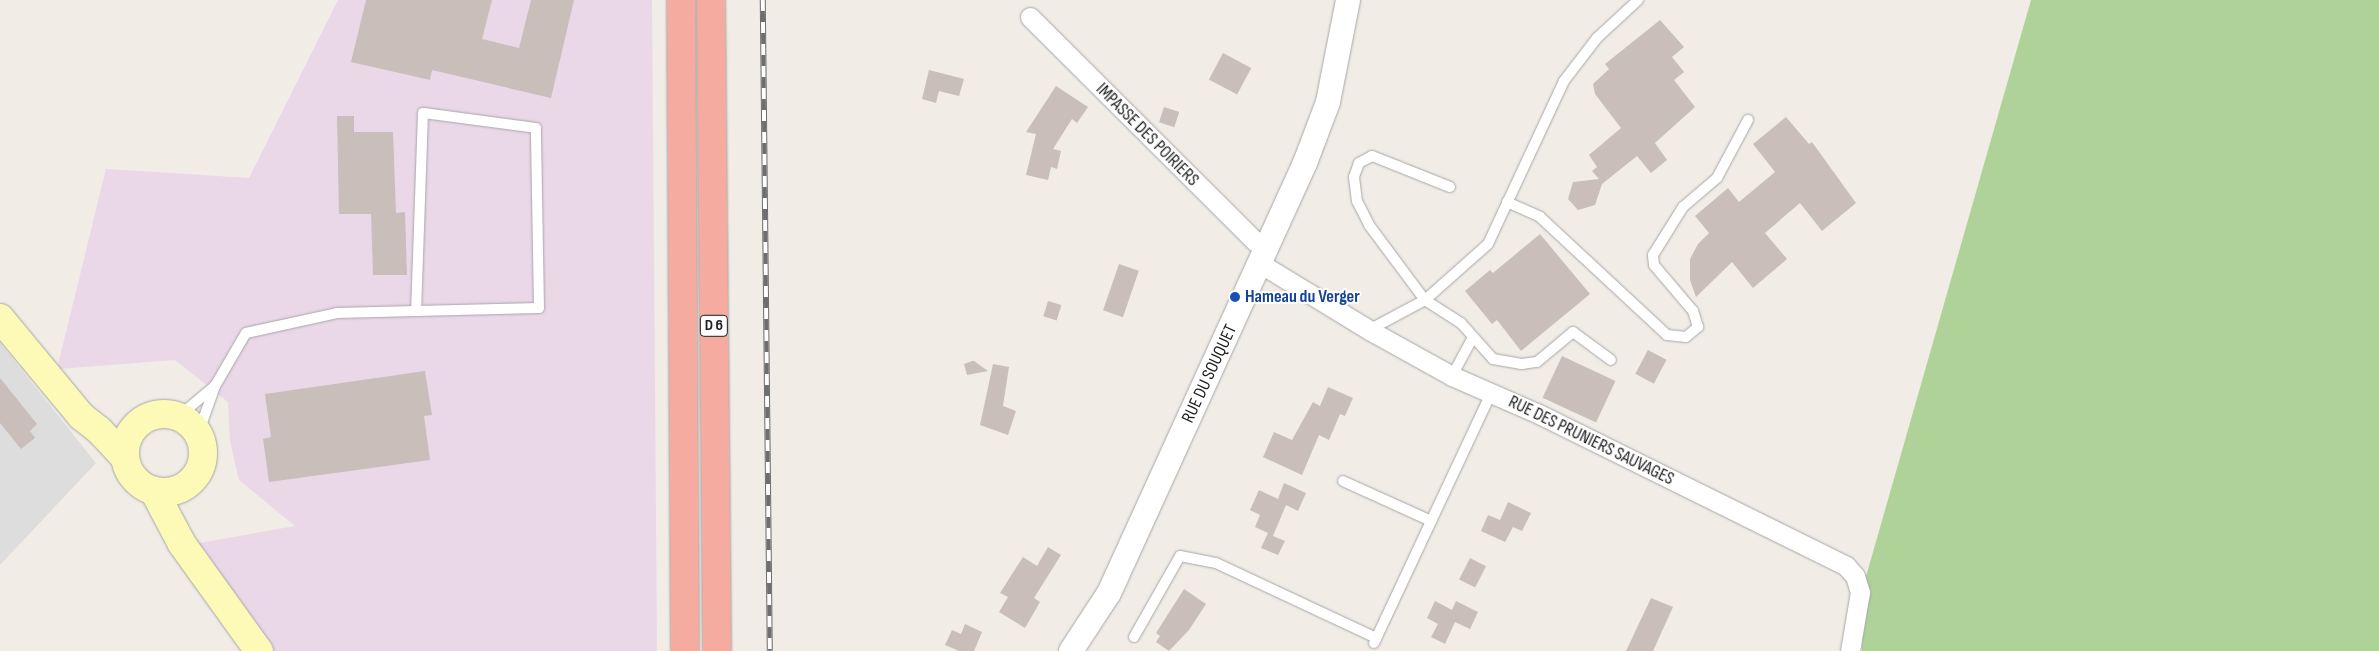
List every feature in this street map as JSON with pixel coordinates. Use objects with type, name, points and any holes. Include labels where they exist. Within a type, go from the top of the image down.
[{"type":"highway","name":"D 6","points":[[681,0],[685,651]]},
{"type":"highway","name":"D 6","points":[[711,0],[718,651]]},
{"type":"main road","points":[[0,318],[81,416],[99,430],[125,458],[134,479],[165,491],[189,484],[200,467],[203,447],[198,434],[179,416],[152,415],[131,432],[125,458]]},
{"type":"main road","points":[[99,430],[131,432]]},
{"type":"main road","points":[[165,491],[172,525],[259,651]]},
{"type":"street","name":"RUE DU SOUQUET","points":[[1071,651],[1109,593],[1264,256],[1328,102],[1348,0]]},
{"type":"street","name":"IMPASSE DES POIRIERS","points":[[1030,17],[1255,242],[1264,256]]},
{"type":"street","name":"RUE DES PRUNIERS SAUVAGES","points":[[1264,256],[1369,330],[1452,376],[1491,393],[1846,566],[1855,576],[1860,592],[1850,651]]},
{"type":"lane","points":[[1369,330],[1425,300],[1488,244],[1564,81],[1597,38],[1638,0]]},
{"type":"lane","points":[[198,434],[215,386],[246,333],[337,313],[539,308],[536,128],[423,113],[416,311]]},
{"type":"lane","points":[[1507,202],[1540,217],[1667,335],[1686,337],[1698,327],[1693,311],[1654,265],[1653,256],[1683,207],[1717,178],[1748,120]]},
{"type":"lane","points":[[1450,187],[1372,156],[1359,163],[1354,177],[1357,201],[1369,225],[1425,300],[1461,323],[1493,359],[1522,364],[1537,362],[1573,332],[1610,360]]},
{"type":"lane","points":[[1452,376],[1473,337]]},
{"type":"lane","points":[[179,416],[215,386]]},
{"type":"lane","points":[[1134,637],[1180,556],[1216,563],[1375,641],[1491,393]]},
{"type":"lane","points":[[1343,481],[1431,521]]},
{"type":"shaded area","points":[[338,0],[652,0],[657,651],[271,651],[194,544],[295,526],[239,480],[230,442],[228,402],[175,360],[57,369],[106,169],[249,178]]},
{"type":"shaded area","points":[[0,343],[96,463],[0,565]]},
{"type":"green space","points":[[2031,0],[2379,0],[2379,651],[1862,651],[1863,587]]},
{"type":"building","points":[[366,0],[492,0],[482,39],[519,48],[531,0],[574,0],[551,98],[432,70],[430,80],[351,62]]},
{"type":"building","points":[[1660,20],[1684,47],[1672,57],[1684,72],[1674,80],[1695,107],[1655,143],[1667,160],[1651,173],[1637,156],[1602,184],[1595,205],[1578,210],[1568,199],[1573,182],[1599,179],[1592,171],[1597,167],[1589,155],[1621,128],[1595,94],[1593,84],[1609,69],[1605,64]]},
{"type":"building","points":[[1223,53],[1251,68],[1237,95],[1209,79]]},
{"type":"building","points":[[929,70],[964,79],[959,96],[939,91],[936,103],[922,99]]},
{"type":"building","points":[[1056,86],[1088,107],[1077,123],[1072,119],[1053,149],[1061,151],[1057,169],[1051,167],[1048,180],[1026,175],[1036,134],[1026,132]]},
{"type":"building","points":[[1164,107],[1179,112],[1174,127],[1159,122]]},
{"type":"building","points":[[337,116],[354,116],[354,132],[393,132],[396,213],[405,212],[407,275],[373,275],[371,214],[339,214]]},
{"type":"building","points":[[1786,117],[1809,144],[1812,142],[1856,203],[1822,231],[1800,203],[1765,233],[1787,259],[1753,288],[1732,262],[1696,297],[1690,280],[1690,259],[1698,244],[1709,233],[1695,216],[1728,188],[1739,202],[1775,172],[1753,144]]},
{"type":"building","points":[[1540,234],[1590,294],[1521,351],[1497,320],[1492,324],[1465,291],[1490,270],[1493,273]]},
{"type":"building","points":[[1119,264],[1139,271],[1123,317],[1103,310]]},
{"type":"building","points":[[1048,301],[1061,305],[1057,320],[1043,316]]},
{"type":"building","points":[[1648,350],[1667,360],[1654,384],[1635,374]]},
{"type":"building","points":[[1562,356],[1615,381],[1596,423],[1543,398]]},
{"type":"building","points":[[972,361],[988,371],[967,375],[964,364]]},
{"type":"building","points":[[993,364],[1009,367],[1003,406],[1016,411],[1008,435],[980,425]]},
{"type":"building","points":[[425,371],[432,415],[424,416],[430,460],[269,482],[263,439],[271,437],[265,394]]},
{"type":"building","points":[[0,378],[37,424],[30,431],[35,438],[21,449],[0,423]]},
{"type":"building","points":[[1328,387],[1353,398],[1345,416],[1340,414],[1329,440],[1319,435],[1302,475],[1263,457],[1274,432],[1292,440],[1313,402],[1320,406]]},
{"type":"building","points":[[1284,483],[1306,493],[1298,511],[1286,505],[1273,536],[1285,541],[1278,555],[1261,548],[1268,533],[1255,527],[1260,515],[1250,510],[1259,490],[1278,499]]},
{"type":"building","points":[[1508,502],[1531,513],[1522,531],[1513,527],[1505,542],[1481,531],[1488,515],[1500,520]]},
{"type":"building","points":[[1048,547],[1061,555],[1034,598],[1040,602],[1025,628],[999,612],[1008,597],[1000,593],[1023,557],[1037,566]]},
{"type":"building","points":[[1470,558],[1486,566],[1475,588],[1459,579]]},
{"type":"building","points":[[1184,589],[1206,604],[1189,630],[1169,651],[1156,642],[1160,636],[1156,633]]},
{"type":"building","points":[[1651,598],[1673,607],[1653,651],[1626,651]]},
{"type":"building","points":[[1435,601],[1452,610],[1456,601],[1478,612],[1470,629],[1455,622],[1445,644],[1431,637],[1438,624],[1427,618]]},
{"type":"building","points":[[965,624],[982,632],[974,651],[959,651],[945,645],[952,630],[961,634]]},
{"type":"railway","points":[[763,0],[770,651]]},
{"type":"place","name":"Hameau du Verger","points":[[1235,297]]}]
